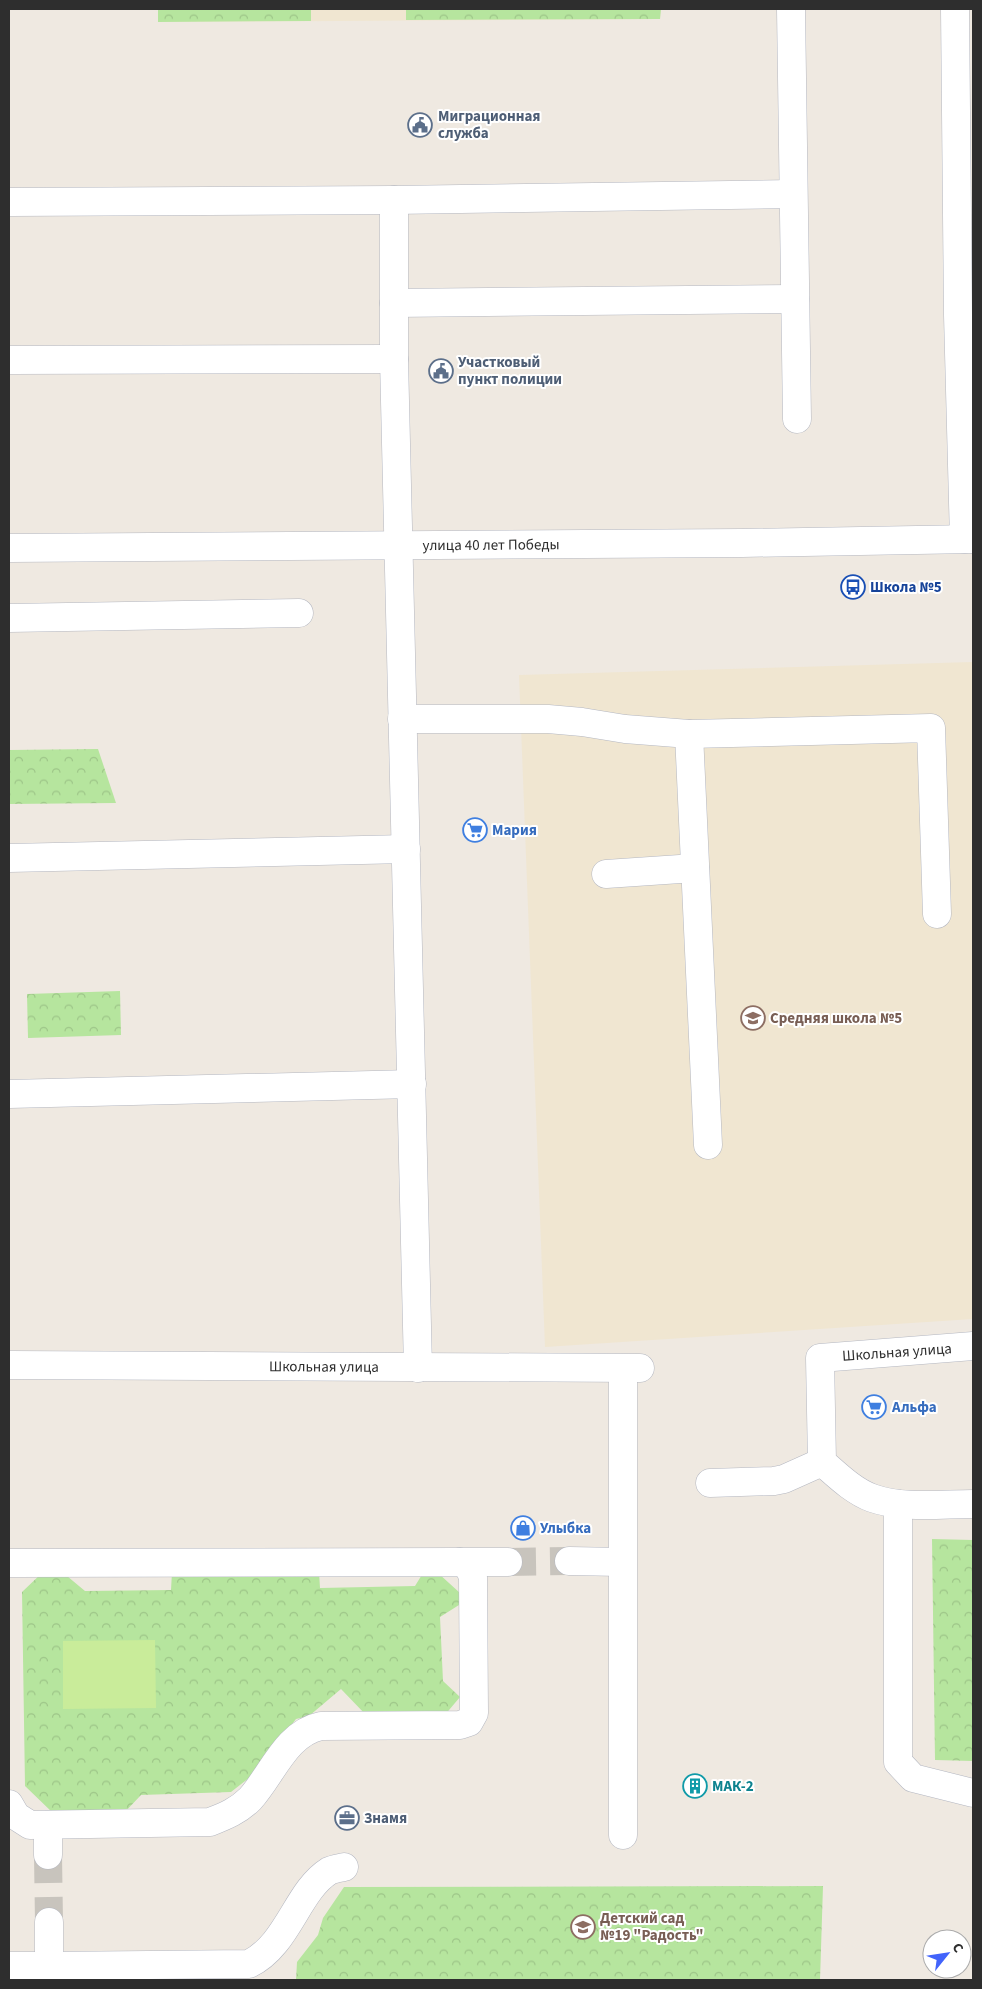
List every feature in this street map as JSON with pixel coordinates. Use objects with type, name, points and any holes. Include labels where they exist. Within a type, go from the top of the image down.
[{"type":"street","points":[[791,9],[797,419]]},
{"type":"street","points":[[955,9],[965,146],[969,539]]},
{"type":"street","points":[[9,202],[394,200],[793,194]]},
{"type":"street","points":[[394,200],[394,359],[418,1368]]},
{"type":"street","points":[[394,303],[795,298]]},
{"type":"street","points":[[9,360],[394,359]]},
{"type":"street","name":"улица 40 лет Победы","points":[[9,548],[969,539]]},
{"type":"street","points":[[9,618],[299,613]]},
{"type":"street","points":[[402,719],[548,719],[624,729],[689,734],[931,728],[937,914]]},
{"type":"street","points":[[689,734],[708,1145]]},
{"type":"street","points":[[9,858],[406,849]]},
{"type":"street","points":[[606,874],[695,868]]},
{"type":"street","points":[[9,1094],[412,1084]]},
{"type":"street","name":"Школьная улица","points":[[822,1462],[820,1358],[973,1346]]},
{"type":"street","name":"Школьная улица","points":[[9,1365],[631,1368],[621,1562]]},
{"type":"street","points":[[710,1482],[774,1481],[784,1479],[822,1462],[845,1481],[872,1498],[898,1504],[973,1504]]},
{"type":"street","points":[[898,1504],[898,1762],[913,1778],[973,1794]]},
{"type":"street","points":[[569,1561],[621,1562],[623,1835]]},
{"type":"street","points":[[9,1804],[16,1816],[30,1825],[210,1822],[232,1814],[250,1799],[297,1737],[308,1729],[320,1726],[460,1725],[469,1722],[474,1713],[473,1577],[469,1567],[460,1562]]},
{"type":"street","points":[[9,1563],[508,1562]]},
{"type":"street","points":[[48,1825],[48,1855]]},
{"type":"street","points":[[9,1966],[66,1970],[249,1964],[260,1959],[272,1948],[316,1884],[330,1871],[344,1867]]},
{"type":"street","points":[[49,1922],[66,1970]]},
{"type":"shaded area","points":[[158,9],[661,9],[660,19],[158,22]]},
{"type":"shaded area","name":"Средняя школа №5","points":[[973,662],[973,1319],[545,1347],[519,675]]},
{"type":"green space","points":[[158,9],[311,9],[311,21],[158,22]]},
{"type":"green space","points":[[406,9],[661,9],[660,19],[406,20]]},
{"type":"green space","points":[[98,749],[116,803],[9,804],[9,750]]},
{"type":"green space","points":[[120,991],[121,1035],[28,1038],[27,994]]},
{"type":"green space","points":[[932,1539],[973,1540],[973,1761],[935,1760]]},
{"type":"green space","points":[[44,1571],[61,1571],[85,1591],[171,1590],[172,1572],[319,1572],[320,1588],[415,1586],[423,1573],[438,1573],[460,1593],[459,1605],[440,1617],[443,1681],[460,1697],[444,1716],[366,1715],[341,1689],[309,1716],[296,1719],[254,1774],[231,1792],[141,1795],[124,1813],[54,1814],[25,1786],[22,1592]]},
{"type":"green space","points":[[155,1640],[156,1708],[63,1709],[63,1641]]},
{"type":"green space","name":"Детский сад №19 \"Радость\"","points":[[823,1886],[820,1980],[296,1980],[297,1962],[318,1935],[323,1918],[344,1887]]},
{"type":"tunnel","points":[[508,1562],[569,1561]]},
{"type":"tunnel","points":[[48,1855],[49,1922]]},
{"type":"place","name":"Миграционная служба","points":[[420,125]]},
{"type":"place","name":"Участковый пункт полиции","points":[[441,371]]},
{"type":"place","name":"Школа №5","points":[[853,587]]},
{"type":"place","name":"Мария","points":[[475,830]]},
{"type":"place","name":"Средняя школа №5","points":[[753,1018]]},
{"type":"place","name":"Альфа","points":[[874,1407]]},
{"type":"place","name":"Улыбка","points":[[523,1528]]},
{"type":"place","name":"МАК-2","points":[[695,1786]]},
{"type":"place","name":"Знамя","points":[[347,1818]]},
{"type":"place","name":"Детский сад №19 \"Радость\"","points":[[583,1927]]}]
